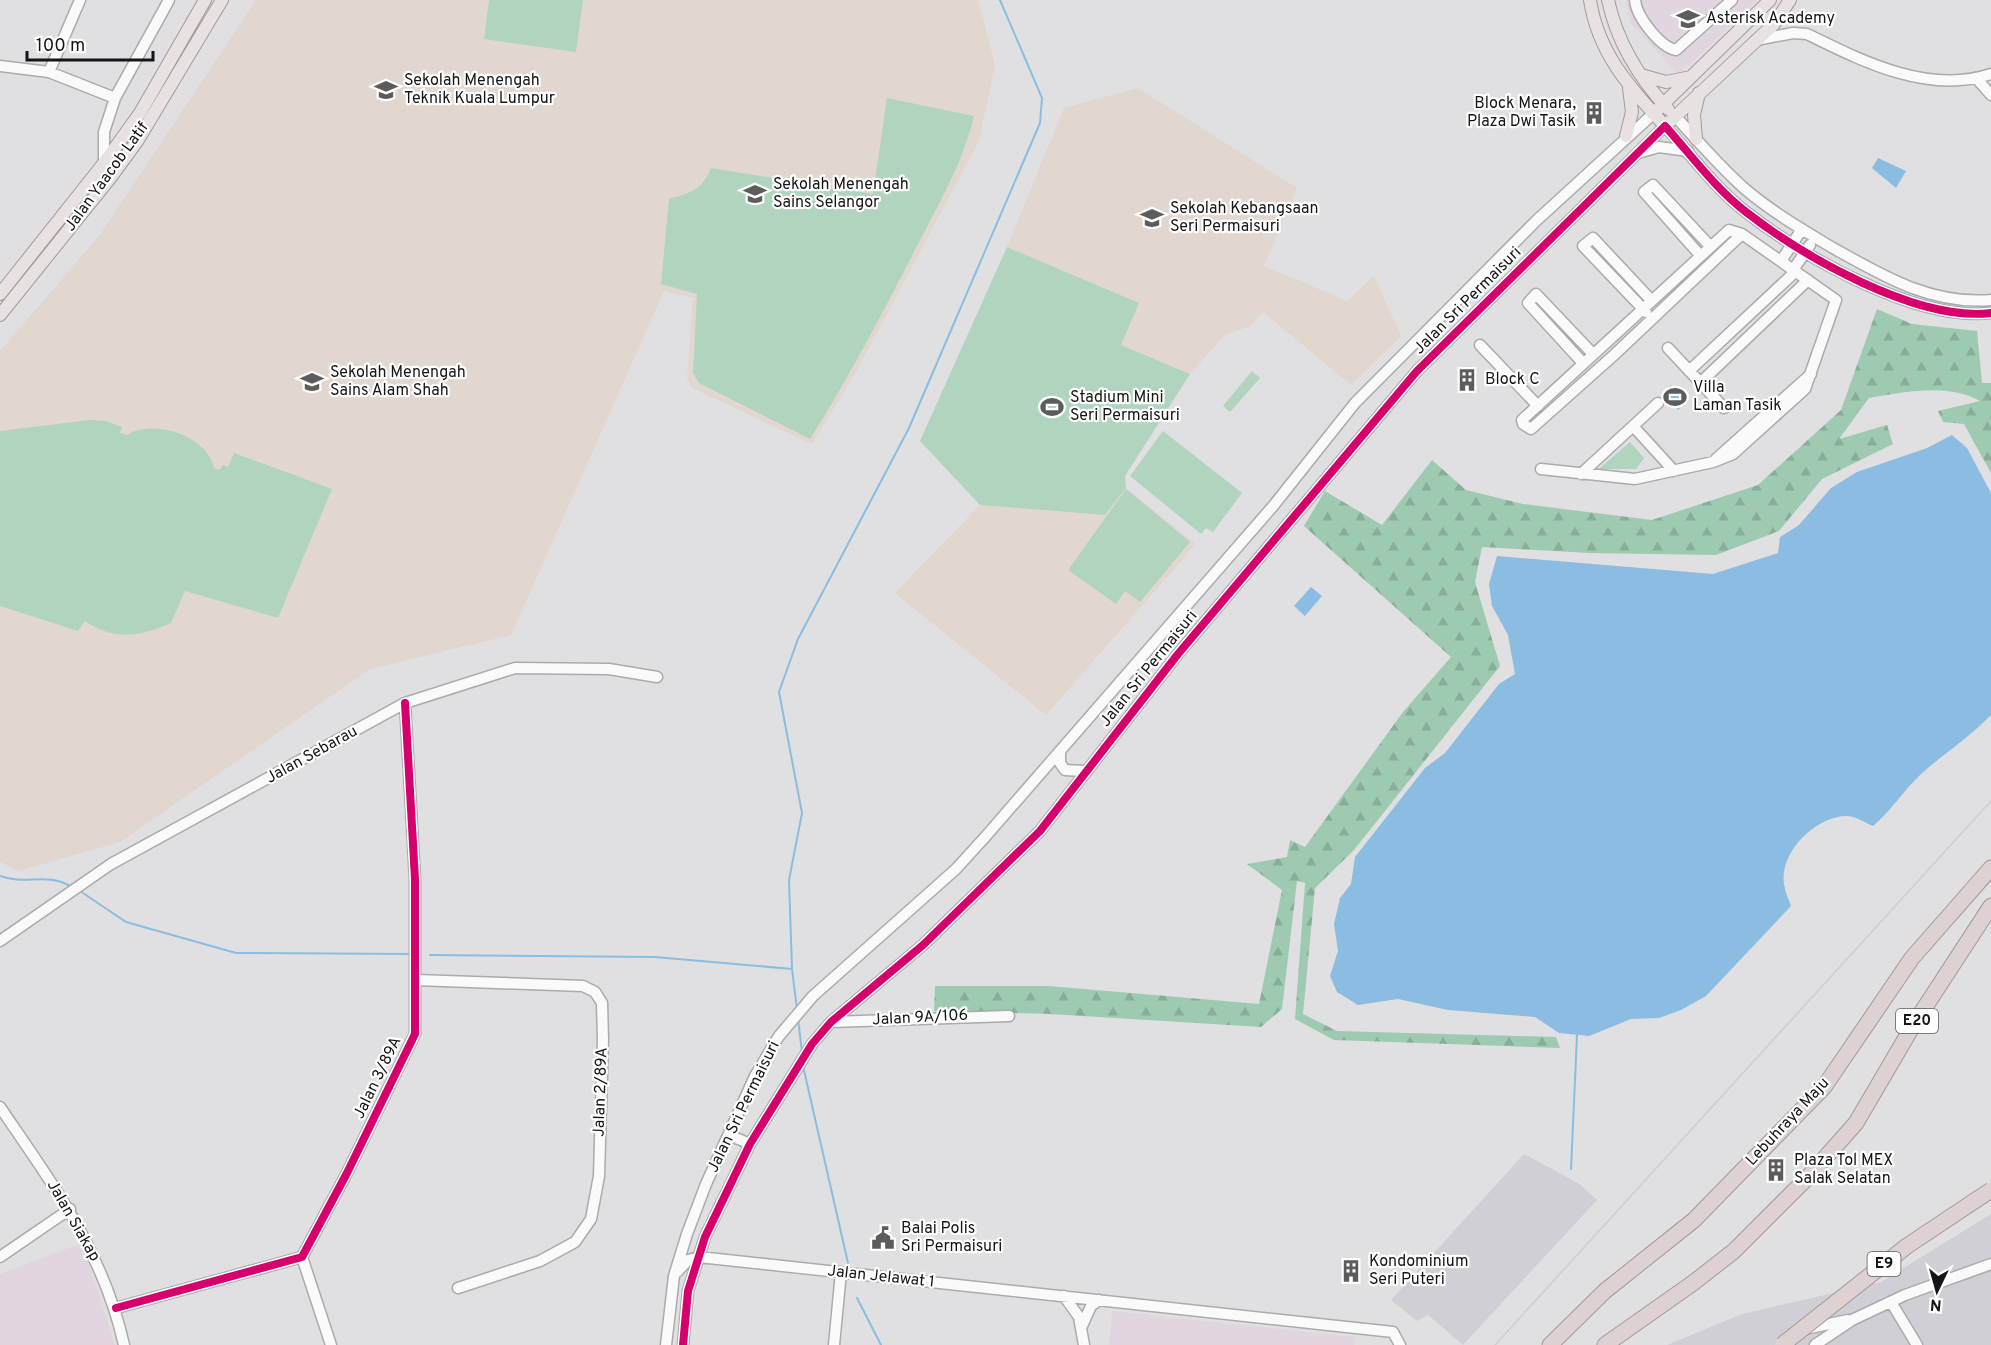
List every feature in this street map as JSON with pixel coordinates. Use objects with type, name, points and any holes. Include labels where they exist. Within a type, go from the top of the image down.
[{"type":"highway","name":"Lebuhraya Maju","points":[[1550,1345],[1605,1292],[1694,1220],[1824,1087],[1912,958],[1991,867]]},
{"type":"highway","name":"E20","points":[[1605,1345],[1694,1283],[1734,1251],[1797,1190],[1856,1123],[1914,1024],[1991,906]]},
{"type":"highway","name":"E9","points":[[1782,1345],[1907,1246],[1991,1190]]},
{"type":"highway","name":"E9","points":[[1796,1345],[1901,1258],[1991,1201]]},
{"type":"main road","name":"Jalan Yaacob Latif","points":[[0,294],[104,163],[140,113],[205,0]]},
{"type":"main road","name":"Jalan Yaacob Latif","points":[[0,315],[138,140],[222,0]]},
{"type":"main road","points":[[1590,0],[1593,24],[1606,54],[1628,85],[1665,126]]},
{"type":"main road","points":[[1608,0],[1620,42],[1640,75],[1675,117]]},
{"type":"main road","name":"Jalan Sri Permaisuri","points":[[1653,114],[1770,0]]},
{"type":"main road","name":"Jalan Sri Permaisuri","points":[[1665,126],[1774,24],[1790,0]]},
{"type":"main road","points":[[1640,75],[1665,82],[1694,76]]},
{"type":"main road","points":[[1626,136],[1631,124],[1632,108],[1628,85]]},
{"type":"main road","points":[[1696,139],[1694,115],[1699,92]]},
{"type":"street","points":[[49,72],[80,0]]},
{"type":"street","points":[[104,163],[104,132],[116,98],[169,0]]},
{"type":"street","points":[[1635,0],[1643,22],[1668,47],[1676,50],[1732,0]]},
{"type":"street","points":[[1756,40],[1793,33],[1807,34],[1888,70],[1929,80],[1977,79],[1991,74]]},
{"type":"street","points":[[0,66],[49,72],[116,98]]},
{"type":"street","points":[[1977,79],[1991,95]]},
{"type":"street","name":"Jalan Sri Permaisuri","points":[[666,1345],[674,1276],[687,1234],[755,1076],[779,1036],[805,1004],[956,869],[1274,506],[1355,403],[1401,354],[1626,136],[1653,114]]},
{"type":"street","points":[[1675,117],[1745,189],[1802,229],[1886,279],[1919,292],[1949,298],[1991,300]]},
{"type":"street","points":[[1665,126],[1734,201],[1806,250],[1887,295],[1961,312],[1991,313]]},
{"type":"street","name":"Jalan Sri Permaisuri","points":[[683,1345],[688,1291],[705,1237],[750,1144],[812,1044],[831,1022],[923,945],[1040,831],[1084,771],[1178,654],[1416,371],[1665,126]]},
{"type":"street","points":[[1638,153],[1659,147],[1688,151]]},
{"type":"street","points":[[1699,254],[1644,192],[1653,185],[1709,245]]},
{"type":"street","points":[[1784,257],[1802,229]]},
{"type":"street","points":[[1541,469],[1635,479],[1713,462],[1811,374],[1836,300],[1808,280],[1784,257],[1742,234],[1729,230],[1699,254],[1522,420],[1528,429],[1531,429],[1653,319],[1742,234]]},
{"type":"street","points":[[1689,371],[1796,268],[1815,237]]},
{"type":"street","points":[[1651,300],[1593,238],[1583,246],[1653,319]]},
{"type":"street","points":[[1700,383],[1808,280]]},
{"type":"street","points":[[1583,363],[1528,303],[1536,294],[1593,354]]},
{"type":"street","points":[[1480,345],[1538,406]]},
{"type":"street","points":[[1668,348],[1724,408]]},
{"type":"street","points":[[1581,474],[1659,403]]},
{"type":"street","points":[[1633,426],[1674,471]]},
{"type":"street","points":[[1274,506],[1291,500],[1296,504],[1296,513]]},
{"type":"street","name":"Jalan Sebarau","points":[[0,941],[111,864],[405,703],[515,668],[609,669],[657,677]]},
{"type":"street","name":"Jalan 3/89A","points":[[302,1257],[347,1173],[415,1034],[415,879],[405,703]]},
{"type":"street","points":[[1060,752],[1060,763],[1065,770],[1084,771]]},
{"type":"street","name":"Jalan 2/89A","points":[[416,980],[583,986],[595,992],[602,1003],[603,1057],[598,1176],[591,1219],[575,1242],[549,1256],[458,1288]]},
{"type":"street","name":"Jalan 9A/106","points":[[831,1022],[1010,1016]]},
{"type":"street","name":"Jalan Siakap","points":[[0,1107],[70,1209],[95,1254],[116,1308],[124,1345]]},
{"type":"street","points":[[729,1135],[750,1144]]},
{"type":"street","points":[[0,1257],[70,1209]]},
{"type":"street","points":[[687,1234],[690,1249],[699,1257]]},
{"type":"street","points":[[116,1308],[302,1257],[331,1345]]},
{"type":"street","points":[[674,1276],[688,1260],[699,1257]]},
{"type":"street","name":"Jalan Jelawat 1","points":[[699,1257],[1394,1332],[1400,1345]]},
{"type":"street","points":[[1815,1345],[1851,1320],[1991,1263]]},
{"type":"street","points":[[834,1345],[841,1272]]},
{"type":"street","points":[[1064,1296],[1077,1312],[1082,1326],[1084,1345]]},
{"type":"street","points":[[1082,1326],[1092,1306],[1099,1300]]},
{"type":"street","points":[[1891,1302],[1917,1345]]},
{"type":"street","points":[[1782,1345],[1802,1329],[1851,1320]]},
{"type":"shaded area","points":[[256,0],[978,0],[995,65],[979,141],[856,372],[812,444],[692,388],[687,378],[693,298],[664,291],[511,635],[370,669],[120,842],[19,871],[0,862],[0,351],[99,236]]},
{"type":"shaded area","points":[[1626,0],[1757,0],[1679,75],[1630,22]]},
{"type":"shaded area","name":"Sekolah Kebangsaan Seri Permaisuri","points":[[1138,88],[1297,188],[1264,266],[1347,301],[1374,276],[1401,336],[1351,385],[1263,312],[1250,326],[1225,335],[1190,374],[1121,345],[1138,303],[1007,247],[1064,108]]},
{"type":"shaded area","points":[[1126,488],[1196,544],[1046,715],[895,593],[980,505],[1105,515]]},
{"type":"shaded area","points":[[1524,1154],[1578,1183],[1597,1200],[1463,1345],[1428,1315],[1417,1321],[1391,1300]]},
{"type":"shaded area","points":[[1991,1214],[1991,1345],[1667,1345],[1742,1314],[1881,1282]]},
{"type":"shaded area","points":[[82,1243],[115,1345],[0,1345],[0,1274]]},
{"type":"shaded area","points":[[1112,1311],[1355,1337],[1354,1345],[1109,1345]]},
{"type":"green space","points":[[489,0],[583,0],[576,52],[484,39]]},
{"type":"green space","points":[[887,98],[974,116],[964,150],[942,199],[866,344],[810,439],[699,383],[693,373],[697,294],[661,284],[669,199],[695,190],[704,181],[711,168],[873,194]]},
{"type":"green space","name":"Stadium Mini Seri Permaisuri","points":[[1007,247],[1139,303],[1121,345],[1190,374],[1125,476],[1126,488],[1105,515],[980,505],[920,441]]},
{"type":"green space","points":[[1877,309],[1912,324],[1977,331],[1982,383],[1991,383],[1991,473],[1964,424],[1943,422],[1938,411],[1980,401],[1954,392],[1926,390],[1897,393],[1869,398],[1839,439],[1887,425],[1893,444],[1822,479],[1779,531],[1716,555],[1589,553],[1482,547],[1475,582],[1500,666],[1354,850],[1315,888],[1303,1014],[1337,1031],[1556,1037],[1560,1048],[1334,1040],[1295,1019],[1305,883],[1297,881],[1282,1009],[1261,1027],[1050,1014],[934,1011],[935,986],[1049,986],[1259,1004],[1282,890],[1247,864],[1287,857],[1290,840],[1305,847],[1403,712],[1451,657],[1304,526],[1325,491],[1382,525],[1432,460],[1466,490],[1523,504],[1652,520],[1758,485],[1841,410]]},
{"type":"green space","points":[[1252,371],[1260,378],[1230,412],[1223,406]]},
{"type":"green space","points":[[89,420],[106,421],[122,427],[120,433],[127,435],[151,428],[178,433],[202,447],[210,457],[214,468],[219,470],[223,465],[228,467],[234,453],[332,489],[278,618],[185,591],[171,623],[127,635],[106,632],[85,621],[78,631],[0,606],[0,431]]},
{"type":"green space","points":[[1163,431],[1242,493],[1213,532],[1206,528],[1201,534],[1130,476]]},
{"type":"green space","points":[[1630,442],[1644,458],[1636,469],[1599,469]]},
{"type":"green space","points":[[1126,489],[1190,542],[1140,602],[1125,591],[1116,604],[1068,570]]},
{"type":"water","points":[[1878,158],[1906,171],[1896,188],[1872,168]]},
{"type":"water","name":"Villa Laman Tasik","points":[[1671,385],[1687,401],[1678,410],[1663,393]]},
{"type":"water","points":[[1952,435],[1967,448],[1991,493],[1991,715],[1920,775],[1873,826],[1850,816],[1835,818],[1823,822],[1802,838],[1787,860],[1784,872],[1785,887],[1791,906],[1706,996],[1681,1010],[1659,1018],[1631,1019],[1589,1036],[1559,1033],[1535,1017],[1448,1010],[1398,999],[1358,1005],[1337,992],[1330,976],[1338,951],[1334,924],[1340,898],[1351,884],[1355,857],[1425,768],[1445,753],[1499,684],[1515,674],[1508,635],[1492,606],[1489,584],[1497,556],[1713,574],[1778,553],[1780,537],[1799,525],[1831,488],[1857,472],[1927,448]]},
{"type":"water","points":[[1311,587],[1322,596],[1305,616],[1294,606]]},
{"type":"waterway","points":[[797,1010],[792,969],[789,880],[802,813],[779,692],[798,639],[909,428],[1040,123],[1042,98],[1000,0]]},
{"type":"waterway","points":[[0,876],[19,880],[53,880],[72,887]]},
{"type":"waterway","points":[[80,891],[126,922],[236,953],[411,954]]},
{"type":"waterway","points":[[430,955],[655,957],[792,969]]},
{"type":"waterway","points":[[798,1019],[802,1052]]},
{"type":"waterway","points":[[1571,1169],[1577,1035]]},
{"type":"waterway","points":[[803,1066],[848,1263]]},
{"type":"waterway","points":[[857,1298],[881,1345]]},
{"type":"tram line","points":[[1495,1345],[1991,801]]},
{"type":"cycle path","points":[[683,1345],[688,1291],[705,1237],[750,1144],[812,1044],[831,1022],[923,945],[1040,831],[1178,654],[1417,371],[1665,126],[1735,203],[1770,230],[1829,266],[1896,297],[1930,307],[1962,313],[1991,313]]},
{"type":"cycle path","points":[[116,1308],[302,1257],[347,1173],[415,1034],[415,879],[405,703]]},
{"type":"place","name":"Asterisk Academy","points":[[1688,19]]},
{"type":"place","name":"Sekolah Menengah Teknik Kuala Lumpur","points":[[386,90]]},
{"type":"place","name":"Block Menara, Plaza Dwi Tasik","points":[[1594,113]]},
{"type":"place","name":"Sekolah Menengah Sains Selangor","points":[[755,194]]},
{"type":"place","name":"Sekolah Kebangsaan Seri Permaisuri","points":[[1152,218]]},
{"type":"place","name":"Block C","points":[[1467,380]]},
{"type":"place","name":"Sekolah Menengah Sains Alam Shah","points":[[312,382]]},
{"type":"place","name":"Villa Laman Tasik","points":[[1675,397]]},
{"type":"place","name":"Stadium Mini Seri Permaisuri","points":[[1052,407]]},
{"type":"place","name":"Plaza Tol MEX Salak Selatan","points":[[1776,1170]]},
{"type":"place","name":"Balai Polis Sri Permaisuri","points":[[883,1238]]},
{"type":"place","name":"Kondominium Seri Puteri","points":[[1351,1271]]}]
